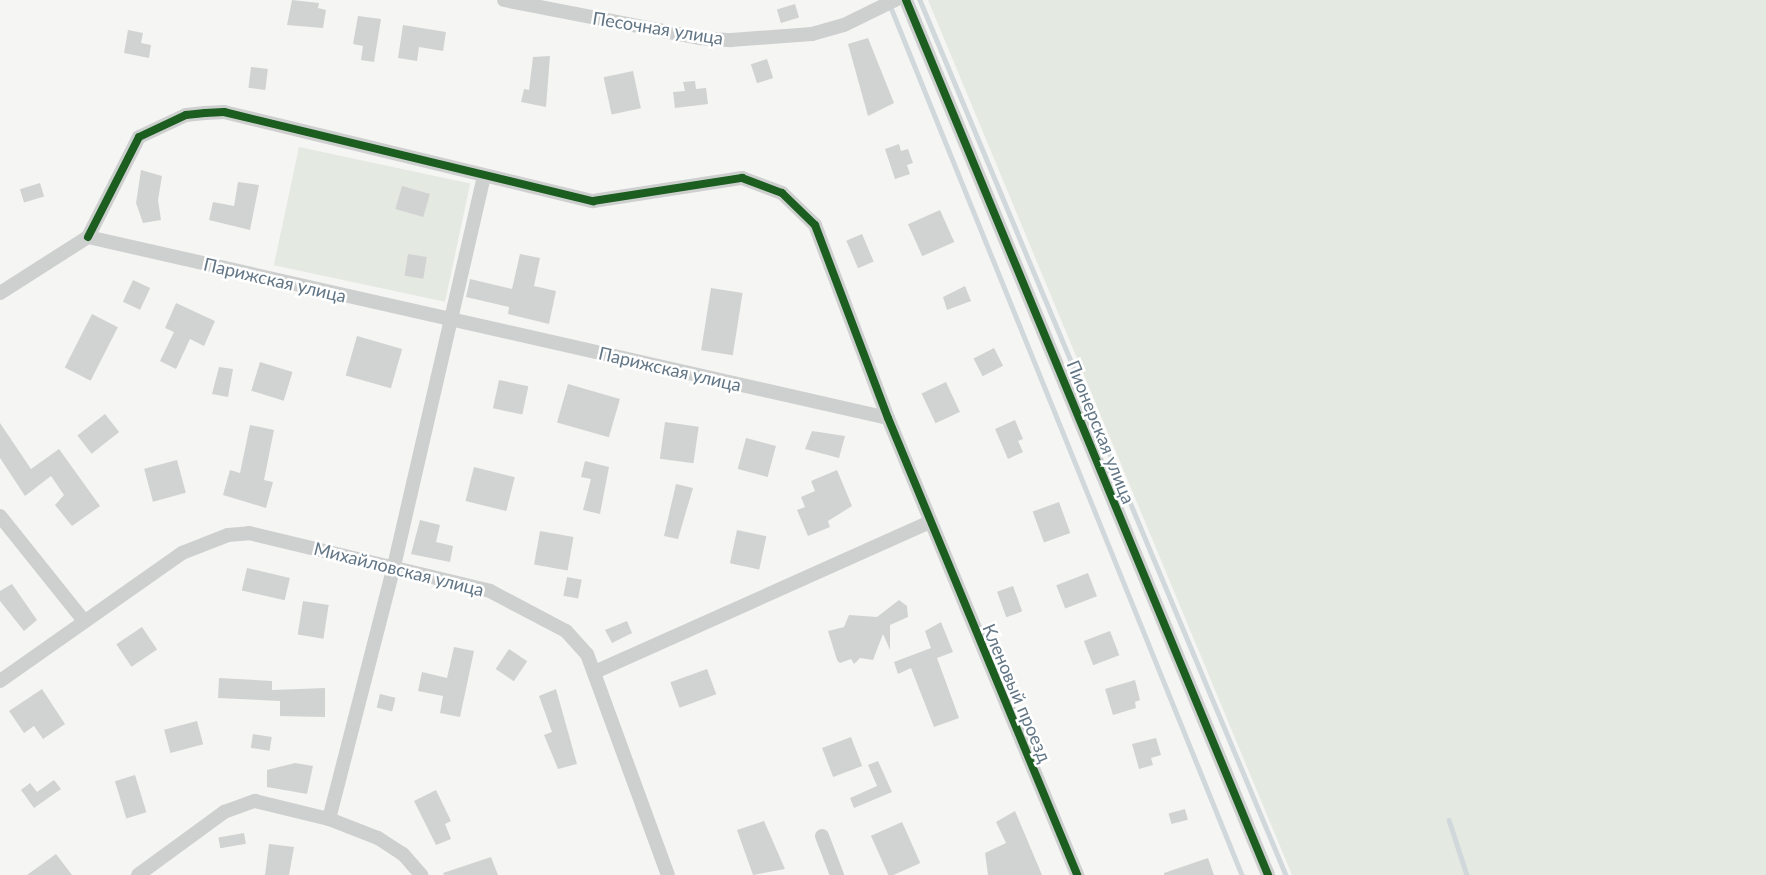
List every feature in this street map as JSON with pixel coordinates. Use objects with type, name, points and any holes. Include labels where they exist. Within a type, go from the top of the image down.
[{"type":"street","name":"Песочная улица","points":[[504,0],[700,38],[731,40],[812,34],[844,25],[895,0]]},
{"type":"street","name":"Пионерская улица","points":[[906,0],[1268,875]]},
{"type":"street","points":[[0,293],[88,237],[139,137],[186,115],[224,112],[593,201],[742,178],[782,193],[815,225],[888,418],[930,522],[597,671]]},
{"type":"street","points":[[329,819],[394,566],[484,176]]},
{"type":"street","name":"Парижская улица","points":[[88,237],[888,418]]},
{"type":"street","points":[[0,516],[84,621]]},
{"type":"street","name":"Кленовый проезд","points":[[930,522],[1077,875]]},
{"type":"street","name":"Михайловская улица","points":[[0,682],[182,553],[228,535],[249,533],[394,566],[514,600],[566,631],[597,671],[668,875]]},
{"type":"street","points":[[138,875],[238,806],[268,802],[329,819],[388,844],[421,875]]},
{"type":"street","points":[[822,836],[837,875]]},
{"type":"shaded area","points":[[928,0],[1766,0],[1766,875],[1292,875]]},
{"type":"shaded area","points":[[299,147],[470,183],[445,302],[274,265]]},
{"type":"building","points":[[292,0],[319,3],[318,8],[326,10],[323,28],[287,25]]},
{"type":"building","points":[[795,4],[799,17],[781,23],[777,10]]},
{"type":"building","points":[[358,16],[381,19],[374,62],[361,60],[363,46],[353,44]]},
{"type":"building","points":[[403,25],[446,32],[443,51],[419,47],[417,61],[398,58]]},
{"type":"building","points":[[128,30],[143,33],[141,43],[151,45],[149,58],[124,53]]},
{"type":"building","points":[[868,38],[894,103],[868,116],[848,44]]},
{"type":"building","points":[[550,56],[546,107],[521,102],[524,89],[529,90],[533,57]]},
{"type":"building","points":[[767,59],[773,78],[757,83],[751,64]]},
{"type":"building","points":[[251,67],[268,69],[265,90],[248,88]]},
{"type":"building","points":[[633,71],[641,108],[612,114],[604,77]]},
{"type":"building","points":[[695,81],[696,89],[706,88],[708,104],[675,108],[673,92],[685,91],[683,82]]},
{"type":"building","points":[[899,144],[901,151],[908,149],[913,163],[907,165],[910,174],[895,179],[885,149]]},
{"type":"building","points":[[141,170],[162,176],[158,200],[161,220],[143,223],[136,203]]},
{"type":"building","points":[[238,182],[259,185],[250,230],[209,220],[213,202],[234,206]]},
{"type":"building","points":[[40,183],[44,196],[24,203],[20,189]]},
{"type":"building","points":[[402,186],[430,194],[423,217],[395,209]]},
{"type":"building","points":[[940,210],[954,242],[922,256],[908,224]]},
{"type":"building","points":[[862,234],[874,262],[858,268],[846,241]]},
{"type":"building","points":[[408,254],[427,257],[423,279],[405,276]]},
{"type":"building","points":[[520,254],[540,258],[534,286],[556,291],[549,324],[508,314],[509,307],[466,297],[470,279],[512,289]]},
{"type":"building","points":[[133,280],[150,288],[140,310],[123,302]]},
{"type":"building","points":[[965,286],[971,301],[947,310],[943,297]]},
{"type":"building","points":[[711,288],[743,293],[733,355],[701,350]]},
{"type":"building","points":[[176,303],[215,321],[204,346],[190,339],[176,369],[160,361],[174,332],[165,328]]},
{"type":"building","points":[[92,314],[118,327],[91,381],[65,367]]},
{"type":"building","points":[[357,336],[402,349],[391,388],[346,375]]},
{"type":"building","points":[[994,348],[1003,366],[983,376],[974,358]]},
{"type":"building","points":[[260,362],[293,372],[284,401],[251,391]]},
{"type":"building","points":[[219,367],[233,369],[228,397],[212,394]]},
{"type":"building","points":[[499,380],[528,386],[522,415],[493,408]]},
{"type":"building","points":[[946,382],[960,412],[935,423],[922,393]]},
{"type":"building","points":[[568,384],[620,399],[609,437],[557,422]]},
{"type":"building","points":[[105,414],[119,432],[92,454],[77,436]]},
{"type":"building","points":[[1015,420],[1023,439],[1018,441],[1023,452],[1008,459],[995,429]]},
{"type":"building","points":[[665,422],[699,427],[694,463],[660,459]]},
{"type":"building","points":[[0,423],[31,469],[59,449],[100,506],[72,526],[55,505],[64,495],[51,476],[25,496],[0,458]]},
{"type":"building","points":[[250,425],[274,430],[264,480],[273,482],[266,508],[223,495],[230,470],[240,473]]},
{"type":"building","points":[[812,431],[845,436],[839,458],[805,449]]},
{"type":"building","points":[[746,438],[776,446],[768,477],[738,469]]},
{"type":"building","points":[[177,460],[186,493],[153,502],[144,469]]},
{"type":"building","points":[[585,461],[609,467],[600,514],[583,510],[591,479],[581,477]]},
{"type":"building","points":[[474,467],[515,477],[506,511],[466,501]]},
{"type":"building","points":[[837,470],[852,506],[828,521],[830,527],[808,536],[797,510],[805,507],[801,497],[815,491],[811,481]]},
{"type":"building","points":[[676,484],[693,488],[678,539],[664,536]]},
{"type":"building","points":[[1059,502],[1070,533],[1044,543],[1033,512]]},
{"type":"building","points":[[420,520],[440,525],[436,542],[453,546],[450,562],[411,554]]},
{"type":"building","points":[[737,530],[766,536],[759,569],[730,563]]},
{"type":"building","points":[[540,531],[573,537],[568,570],[534,564]]},
{"type":"building","points":[[247,568],[290,578],[285,600],[242,590]]},
{"type":"building","points":[[1088,573],[1097,596],[1065,609],[1056,585]]},
{"type":"building","points":[[567,577],[582,580],[578,599],[563,596]]},
{"type":"building","points":[[12,584],[37,620],[24,631],[0,601],[0,591]]},
{"type":"building","points":[[1013,586],[1022,611],[1006,617],[997,592]]},
{"type":"building","points":[[899,600],[907,606],[908,617],[890,625],[890,650],[883,634],[873,660],[860,658],[854,664],[851,659],[840,663],[837,660],[828,631],[844,627],[849,615],[877,617]]},
{"type":"building","points":[[303,601],[329,605],[323,639],[298,635]]},
{"type":"building","points":[[627,621],[632,633],[612,643],[605,630]]},
{"type":"building","points":[[941,622],[953,652],[937,658],[959,718],[934,727],[911,668],[898,674],[894,662],[931,648],[925,631]]},
{"type":"building","points":[[142,627],[157,649],[131,667],[116,644]]},
{"type":"building","points":[[1110,631],[1119,655],[1093,665],[1084,641]]},
{"type":"building","points":[[454,647],[474,651],[460,717],[440,713],[443,696],[418,691],[422,672],[447,678]]},
{"type":"building","points":[[509,649],[527,661],[514,681],[496,669]]},
{"type":"building","points":[[707,669],[716,694],[680,708],[670,682]]},
{"type":"building","points":[[219,678],[272,681],[272,690],[325,688],[325,717],[280,716],[280,701],[218,698]]},
{"type":"building","points":[[1135,680],[1140,700],[1135,702],[1136,708],[1113,715],[1105,689]]},
{"type":"building","points":[[42,689],[65,724],[43,739],[34,726],[24,733],[9,711]]},
{"type":"building","points":[[556,689],[577,764],[558,769],[544,735],[552,732],[539,696]]},
{"type":"building","points":[[380,694],[396,698],[392,711],[377,708]]},
{"type":"building","points":[[197,721],[203,744],[170,753],[164,730]]},
{"type":"building","points":[[253,734],[272,737],[270,751],[251,748]]},
{"type":"building","points":[[851,737],[862,766],[833,777],[822,748]]},
{"type":"building","points":[[1156,738],[1161,755],[1151,758],[1153,765],[1139,769],[1132,744]]},
{"type":"building","points":[[878,761],[892,792],[854,808],[850,798],[877,786],[868,765]]},
{"type":"building","points":[[295,763],[313,766],[307,794],[267,787],[267,770]]},
{"type":"building","points":[[135,775],[146,812],[126,818],[115,781]]},
{"type":"building","points":[[54,780],[61,789],[34,808],[21,790],[30,783],[37,792]]},
{"type":"building","points":[[436,790],[451,821],[445,824],[451,839],[436,845],[414,801]]},
{"type":"building","points":[[1185,809],[1188,820],[1171,824],[1169,813]]},
{"type":"building","points":[[1015,811],[1042,875],[988,875],[985,853],[1006,843],[996,822]]},
{"type":"building","points":[[764,821],[785,869],[753,875],[737,830]]},
{"type":"building","points":[[902,822],[920,863],[894,875],[888,875],[871,836]]},
{"type":"building","points":[[244,833],[246,844],[220,848],[218,838]]},
{"type":"building","points":[[269,844],[294,847],[289,875],[265,875]]},
{"type":"building","points":[[56,854],[72,875],[27,875]]},
{"type":"building","points":[[491,857],[498,875],[444,875],[443,873]]},
{"type":"building","points":[[1208,858],[1214,875],[1164,875],[1164,873]]},
{"type":"waterway","points":[[920,0],[1286,875]]},
{"type":"waterway","points":[[890,5],[1242,875]]},
{"type":"waterway","points":[[1449,820],[1467,875]]},
{"type":"cycle path","points":[[906,0],[1268,875]]},
{"type":"cycle path","points":[[88,237],[139,137],[186,115],[205,113],[224,112],[593,201],[742,178],[782,193],[815,225],[888,418],[1077,875]]}]
